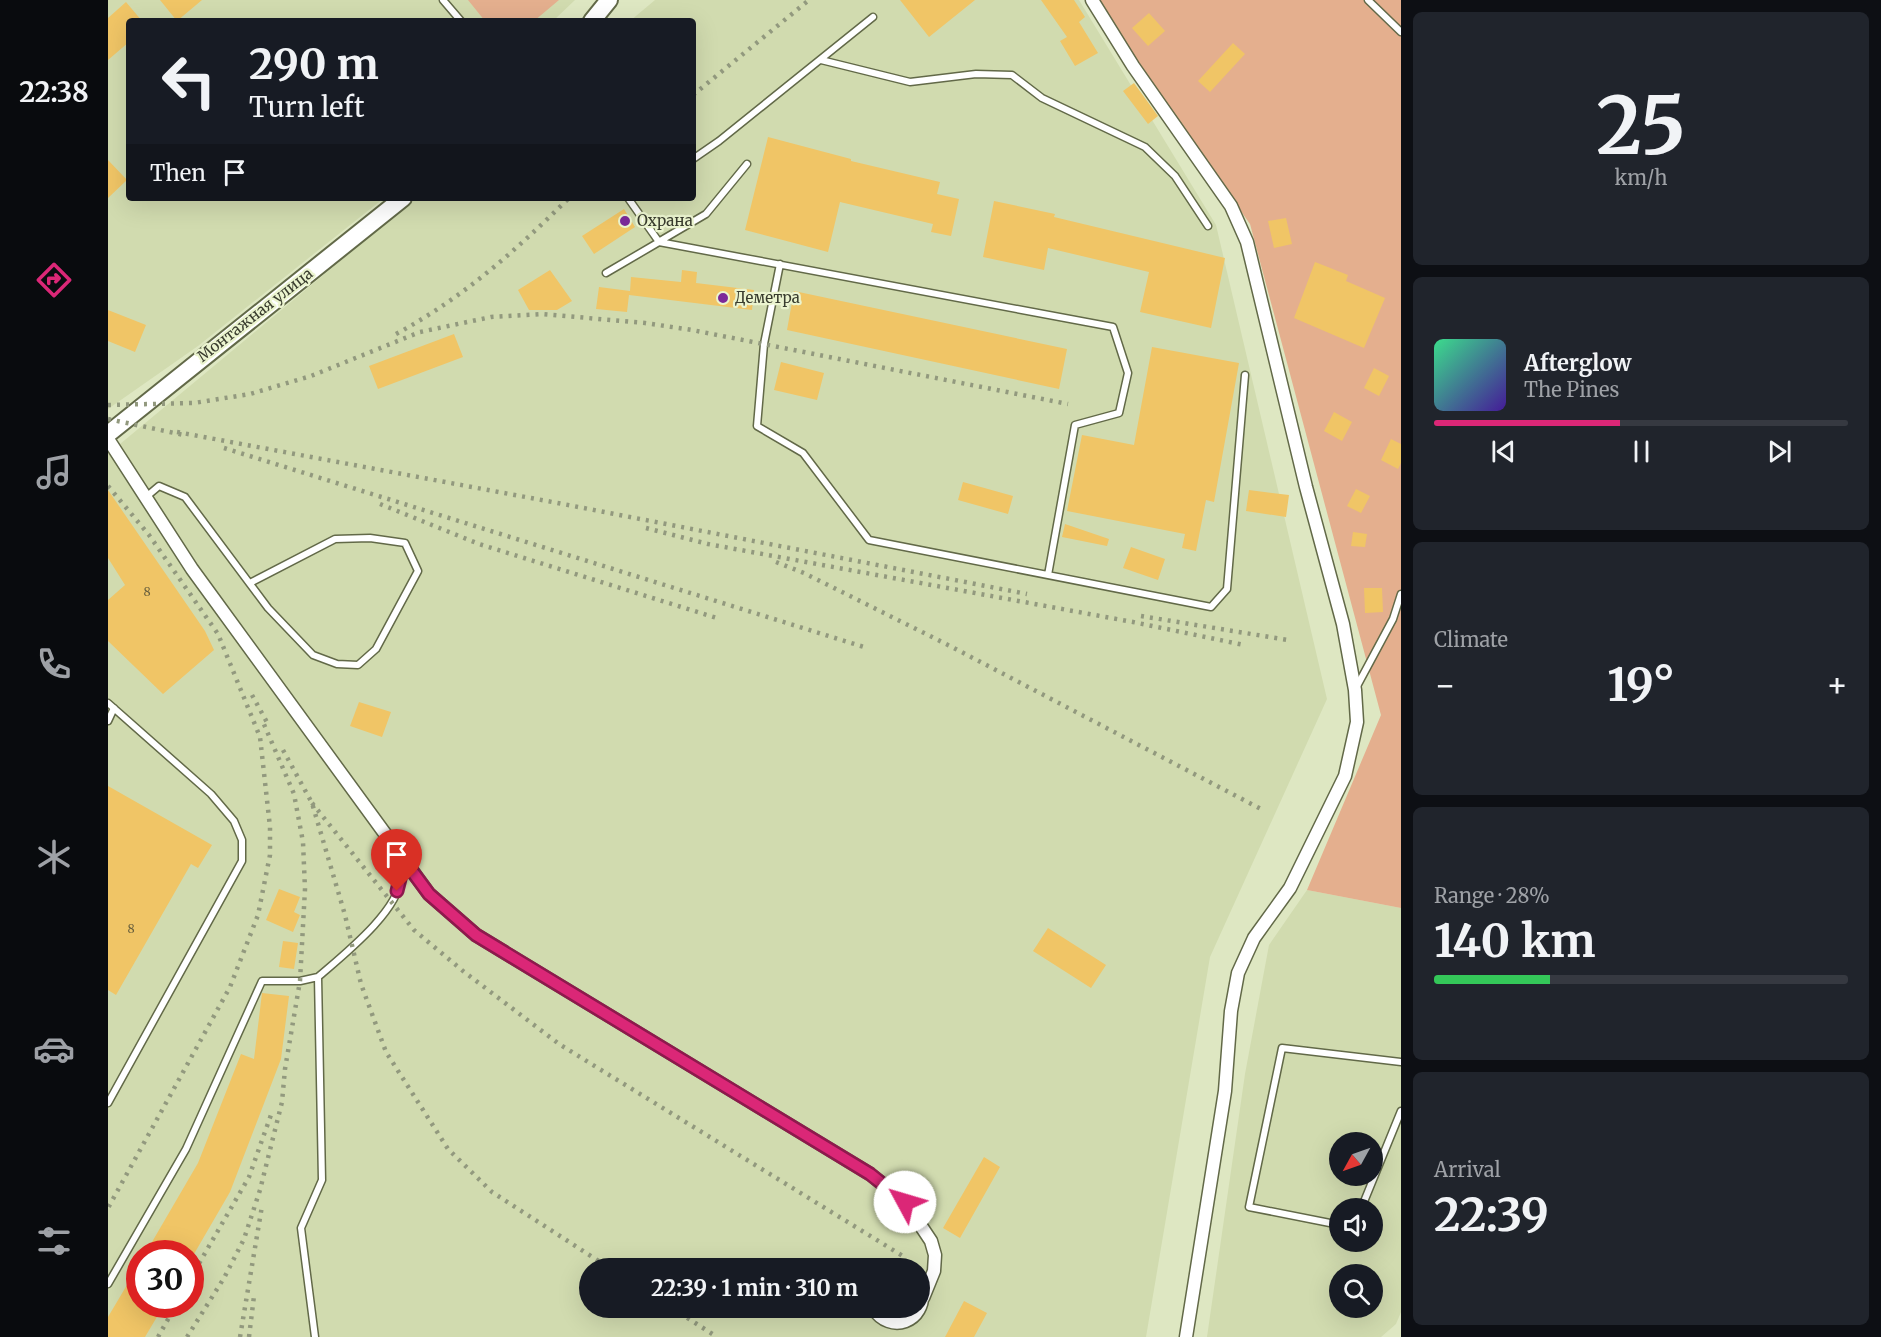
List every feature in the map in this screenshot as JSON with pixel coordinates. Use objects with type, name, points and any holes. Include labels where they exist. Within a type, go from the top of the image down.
[{"type":"street","points":[[594,18],[609,0]]},
{"type":"street","points":[[1092,0],[1133,66],[1231,206],[1247,242],[1306,487],[1343,624],[1355,690],[1357,722],[1345,776],[1290,888],[1254,938],[1238,973],[1230,1011],[1225,1091],[1186,1337]]},
{"type":"street","name":"Монтажная улица","points":[[108,434],[399,201]]},
{"type":"street","points":[[108,439],[192,569],[429,894],[476,935],[870,1174],[905,1202],[930,1241],[936,1255],[930,1281]]},
{"type":"street","points":[[881,1318],[887,1321],[903,1322],[909,1318]]},
{"type":"lane","points":[[443,0],[458,18]]},
{"type":"lane","points":[[1368,0],[1401,32]]},
{"type":"lane","points":[[696,157],[873,17]]},
{"type":"lane","points":[[820,60],[910,82],[976,74],[1012,75],[1042,98],[1145,147],[1175,176],[1208,226]]},
{"type":"lane","points":[[606,273],[706,214],[747,164]]},
{"type":"lane","points":[[632,201],[659,242],[1113,327],[1128,373],[1119,413],[1075,425],[1048,575]]},
{"type":"lane","points":[[780,264],[764,344],[756,426],[803,453],[869,540],[1211,608],[1227,589],[1245,375]]},
{"type":"lane","points":[[145,497],[159,486],[185,497],[250,584],[268,608],[313,655],[337,664],[358,665],[376,649],[418,571],[405,543],[370,538],[335,538],[250,584]]},
{"type":"lane","points":[[1355,690],[1393,619],[1401,594]]},
{"type":"lane","points":[[108,702],[211,794],[234,820],[243,840],[242,861],[108,1103]]},
{"type":"lane","points":[[108,721],[114,708]]},
{"type":"lane","points":[[108,1284],[186,1149],[262,981],[300,981],[318,976],[353,947],[393,903],[400,879],[392,844]]},
{"type":"lane","points":[[315,1337],[301,1228],[322,1180],[318,976]]},
{"type":"lane","points":[[1329,1223],[1249,1207],[1282,1048],[1401,1062]]},
{"type":"lane","points":[[1365,1198],[1401,1111]]},
{"type":"shaded area","points":[[108,0],[575,0],[556,18],[126,18],[126,201],[380,201],[198,346],[108,409]]},
{"type":"shaded area","points":[[468,0],[559,0],[538,18],[483,18]]},
{"type":"shaded area","points":[[655,0],[1079,0],[1216,225],[1327,699],[1210,957],[1146,1337],[108,1337],[108,454],[412,201],[696,201],[696,18],[634,18]]},
{"type":"shaded area","points":[[1091,0],[1401,0],[1401,908],[1307,890],[1381,715],[1250,224]]},
{"type":"shaded area","points":[[1307,890],[1401,908],[1401,1312],[1396,1324],[1381,1337],[1207,1337],[1245,1074],[1269,945]]},
{"type":"building","points":[[160,0],[202,0],[181,18],[175,18]]},
{"type":"building","points":[[900,0],[975,0],[929,37]]},
{"type":"building","points":[[1041,0],[1074,0],[1085,17],[1079,22],[1098,53],[1075,66],[1060,41],[1067,37]]},
{"type":"building","points":[[126,2],[139,18],[126,18],[126,45],[108,60],[108,18]]},
{"type":"building","points":[[1149,13],[1165,31],[1148,46],[1132,28]]},
{"type":"building","points":[[1233,43],[1245,54],[1210,92],[1198,81]]},
{"type":"building","points":[[1134,83],[1158,116],[1148,124],[1123,91]]},
{"type":"building","points":[[768,137],[851,159],[851,161],[940,182],[937,194],[959,199],[951,236],[931,232],[933,224],[840,202],[828,252],[745,230]]},
{"type":"building","points":[[108,160],[126,181],[108,198]]},
{"type":"building","points":[[994,201],[1055,214],[1054,217],[1225,258],[1211,328],[1140,312],[1149,272],[1048,248],[1044,270],[983,257]]},
{"type":"building","points":[[624,209],[635,227],[594,254],[582,236]]},
{"type":"building","points":[[1286,218],[1292,244],[1274,248],[1268,221]]},
{"type":"building","points":[[1315,262],[1348,275],[1346,281],[1385,298],[1364,348],[1294,318]]},
{"type":"building","points":[[550,270],[572,301],[557,310],[529,310],[518,290]]},
{"type":"building","points":[[682,270],[697,272],[696,283],[754,290],[752,310],[629,295],[627,312],[596,309],[599,287],[630,291],[631,277],[681,282]]},
{"type":"building","points":[[794,291],[1067,349],[1059,389],[787,330]]},
{"type":"building","points":[[108,310],[146,325],[135,352],[108,341]]},
{"type":"building","points":[[454,334],[463,357],[378,389],[369,366]]},
{"type":"building","points":[[1152,347],[1239,363],[1214,502],[1206,500],[1196,551],[1182,548],[1185,534],[1067,511],[1082,435],[1134,445]]},
{"type":"building","points":[[781,362],[824,373],[817,400],[774,390]]},
{"type":"building","points":[[1374,368],[1389,376],[1379,396],[1364,388]]},
{"type":"building","points":[[1334,412],[1352,422],[1342,441],[1324,431]]},
{"type":"building","points":[[1391,439],[1401,444],[1401,463],[1398,469],[1381,460]]},
{"type":"building","points":[[963,482],[1013,496],[1008,514],[958,500]]},
{"type":"building","points":[[1356,489],[1370,496],[1361,513],[1347,506]]},
{"type":"building","points":[[108,490],[205,631],[214,650],[163,694],[108,641],[108,600],[125,585],[108,558]]},
{"type":"building","points":[[1249,490],[1289,495],[1286,517],[1246,511]]},
{"type":"building","points":[[1065,524],[1109,539],[1107,546],[1062,537]]},
{"type":"building","points":[[1353,532],[1367,534],[1365,547],[1351,546]]},
{"type":"building","points":[[1131,547],[1165,559],[1158,580],[1123,568]]},
{"type":"building","points":[[1364,588],[1382,588],[1383,612],[1365,613]]},
{"type":"building","points":[[359,702],[391,712],[382,737],[350,726]]},
{"type":"building","points":[[108,786],[212,845],[198,868],[191,864],[116,995],[108,990]]},
{"type":"building","points":[[279,889],[300,897],[294,912],[300,915],[293,932],[266,920]]},
{"type":"building","points":[[1048,928],[1106,965],[1091,988],[1033,951]]},
{"type":"building","points":[[283,941],[298,943],[294,969],[279,967]]},
{"type":"building","points":[[262,993],[289,996],[281,1059],[230,1192],[202,1240],[153,1240],[198,1163],[241,1054],[254,1059]]},
{"type":"building","points":[[984,1157],[1000,1167],[960,1238],[943,1228]]},
{"type":"building","points":[[126,1287],[126,1318],[156,1318],[145,1337],[108,1337],[108,1317]]},
{"type":"building","points":[[964,1301],[987,1313],[974,1337],[945,1337]]},
{"type":"railway","points":[[696,93],[809,0]]},
{"type":"railway","points":[[396,334],[466,289],[528,237],[566,201]]},
{"type":"railway","points":[[108,405],[194,403],[250,394],[311,376],[420,332],[491,317],[542,314],[645,323],[692,330],[1068,404]]},
{"type":"railway","points":[[108,419],[184,435]]},
{"type":"railway","points":[[177,432],[1027,594]]},
{"type":"railway","points":[[224,448],[864,647]]},
{"type":"railway","points":[[108,486],[149,535],[218,634],[260,737],[270,827],[270,855],[258,915],[230,987],[108,1208]]},
{"type":"railway","points":[[380,504],[479,544],[720,619]]},
{"type":"railway","points":[[646,528],[708,544],[1133,622],[1244,645]]},
{"type":"railway","points":[[776,562],[804,573],[952,647],[1261,809]]},
{"type":"railway","points":[[1141,616],[1288,640]]},
{"type":"railway","points":[[252,695],[269,726]]},
{"type":"railway","points":[[187,1337],[224,1278],[244,1239],[260,1190],[282,1102],[285,1069],[300,981],[305,889],[303,842],[294,794],[263,722]]},
{"type":"railway","points":[[283,750],[312,803],[345,915],[361,984],[386,1052],[448,1149],[492,1192],[594,1258]]},
{"type":"railway","points":[[312,803],[414,930],[463,971],[559,1044],[906,1258]]},
{"type":"railway","points":[[204,1255],[249,1177],[272,1112]]},
{"type":"railway","points":[[240,1337],[262,1206]]},
{"type":"railway","points":[[249,1337],[254,1296]]},
{"type":"railway","points":[[158,1337],[169,1318]]},
{"type":"railway","points":[[688,1318],[717,1337]]},
{"type":"place","name":"Охрана","points":[[625,221]]},
{"type":"place","name":"Деметра","points":[[723,298]]},
{"type":"route","points":[[397,891],[400,879],[392,844],[429,894],[476,935],[870,1174],[905,1202]]}]
